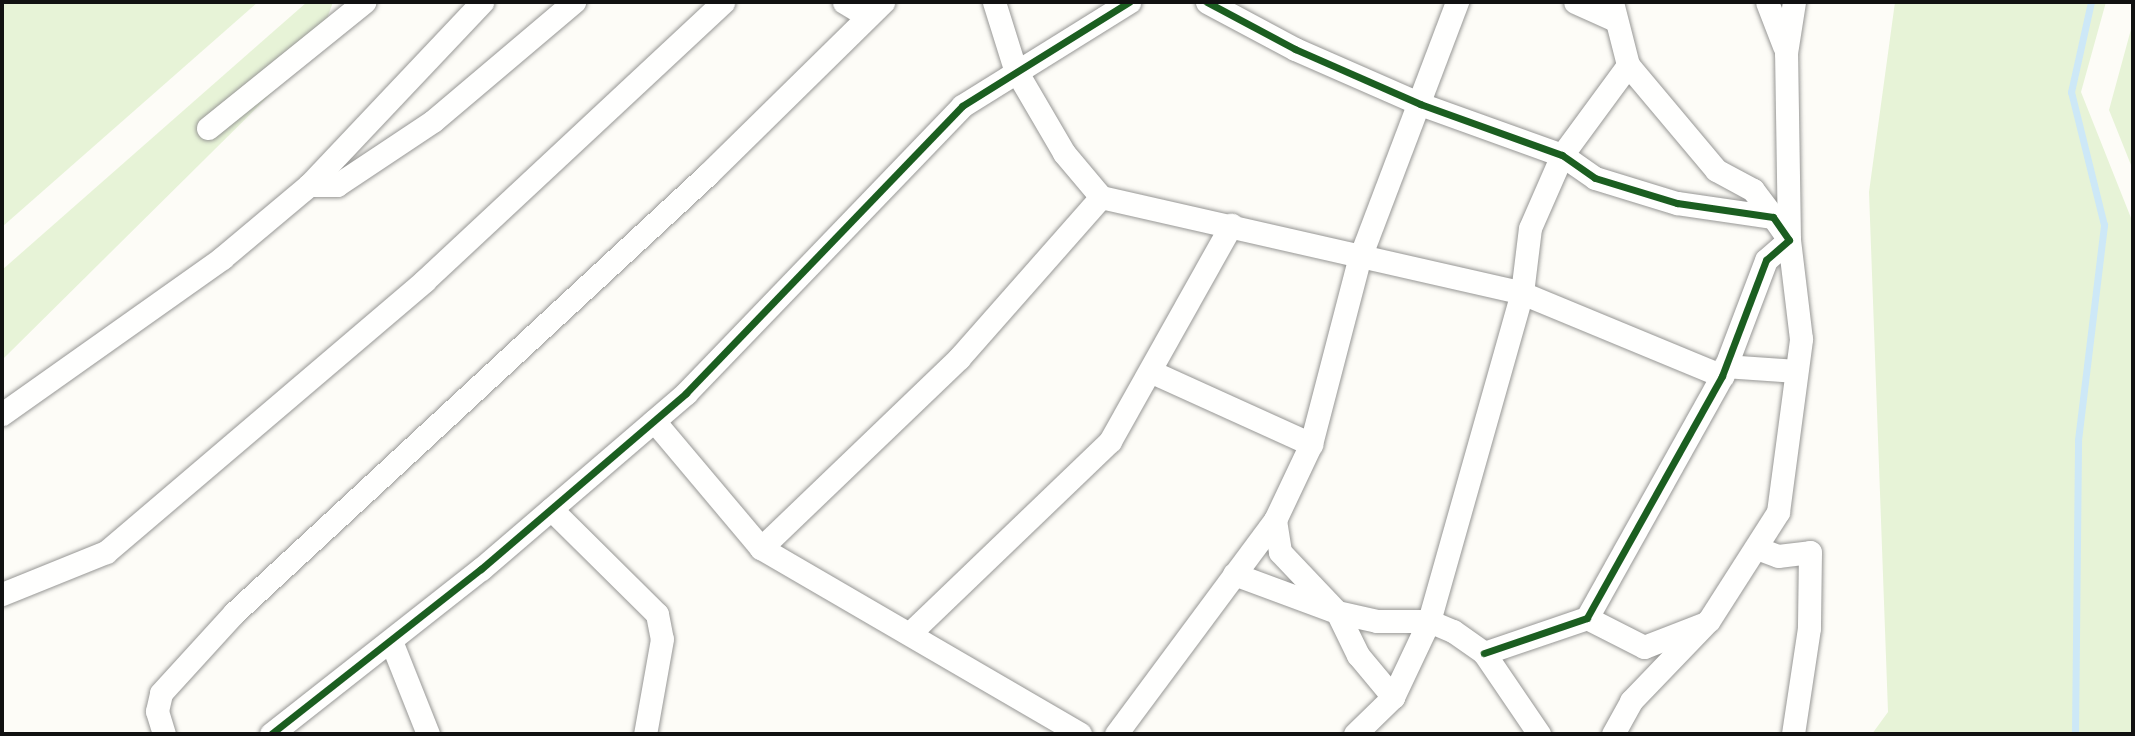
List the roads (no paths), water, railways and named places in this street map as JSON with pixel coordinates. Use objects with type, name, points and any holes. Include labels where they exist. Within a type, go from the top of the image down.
[{"type":"street","points":[[208,128],[364,2]]},
{"type":"street","points":[[2,414],[222,258],[309,185],[482,2]]},
{"type":"street","points":[[309,185],[337,185],[433,121],[573,2]]},
{"type":"street","points":[[2,594],[106,552],[424,281],[723,2]]},
{"type":"street","points":[[844,2],[875,8]]},
{"type":"street","points":[[994,2],[1015,69],[1064,153],[1101,197],[1231,225],[1359,260],[1522,293],[1724,371],[1796,371]]},
{"type":"street","points":[[271,734],[391,641],[654,421],[947,120],[1015,69],[1129,2]]},
{"type":"street","points":[[1207,2],[1295,50],[1419,103],[1562,155],[1575,168],[1627,190],[1773,217]]},
{"type":"street","points":[[1116,734],[1275,520],[1311,444],[1359,260],[1457,2]]},
{"type":"street","points":[[1576,2],[1613,11],[1628,65],[1716,170],[1753,190],[1789,240]]},
{"type":"street","points":[[1767,2],[1786,53]]},
{"type":"street","points":[[1613,734],[1631,701],[1709,620],[1778,512],[1801,339],[1789,240],[1786,53],[1794,2]]},
{"type":"street","points":[[164,734],[157,711],[171,678],[283,566],[707,175],[875,8]]},
{"type":"street","points":[[1355,734],[1393,697],[1429,621],[1522,293],[1530,228],[1562,155],[1628,65]]},
{"type":"street","points":[[761,548],[959,358],[1101,197]]},
{"type":"street","points":[[909,633],[1111,441],[1152,372],[1231,225]]},
{"type":"street","points":[[1484,653],[1587,618],[1724,371],[1766,260],[1789,240]]},
{"type":"street","points":[[1152,372],[1311,444]]},
{"type":"street","points":[[654,421],[761,548],[1080,734]]},
{"type":"street","points":[[551,509],[657,614],[662,639],[645,734]]},
{"type":"street","points":[[1275,520],[1280,552],[1337,612],[1358,655],[1393,697]]},
{"type":"street","points":[[1757,548],[1778,556],[1810,552],[1809,628],[1793,734]]},
{"type":"street","points":[[1234,574],[1337,612],[1377,621],[1429,621],[1484,653],[1539,734]]},
{"type":"street","points":[[1587,618],[1644,647],[1709,620]]},
{"type":"street","points":[[391,641],[430,733]]},
{"type":"waterway","points":[[2075,734],[2078,440],[2104,225],[2071,92],[2091,2]]}]
